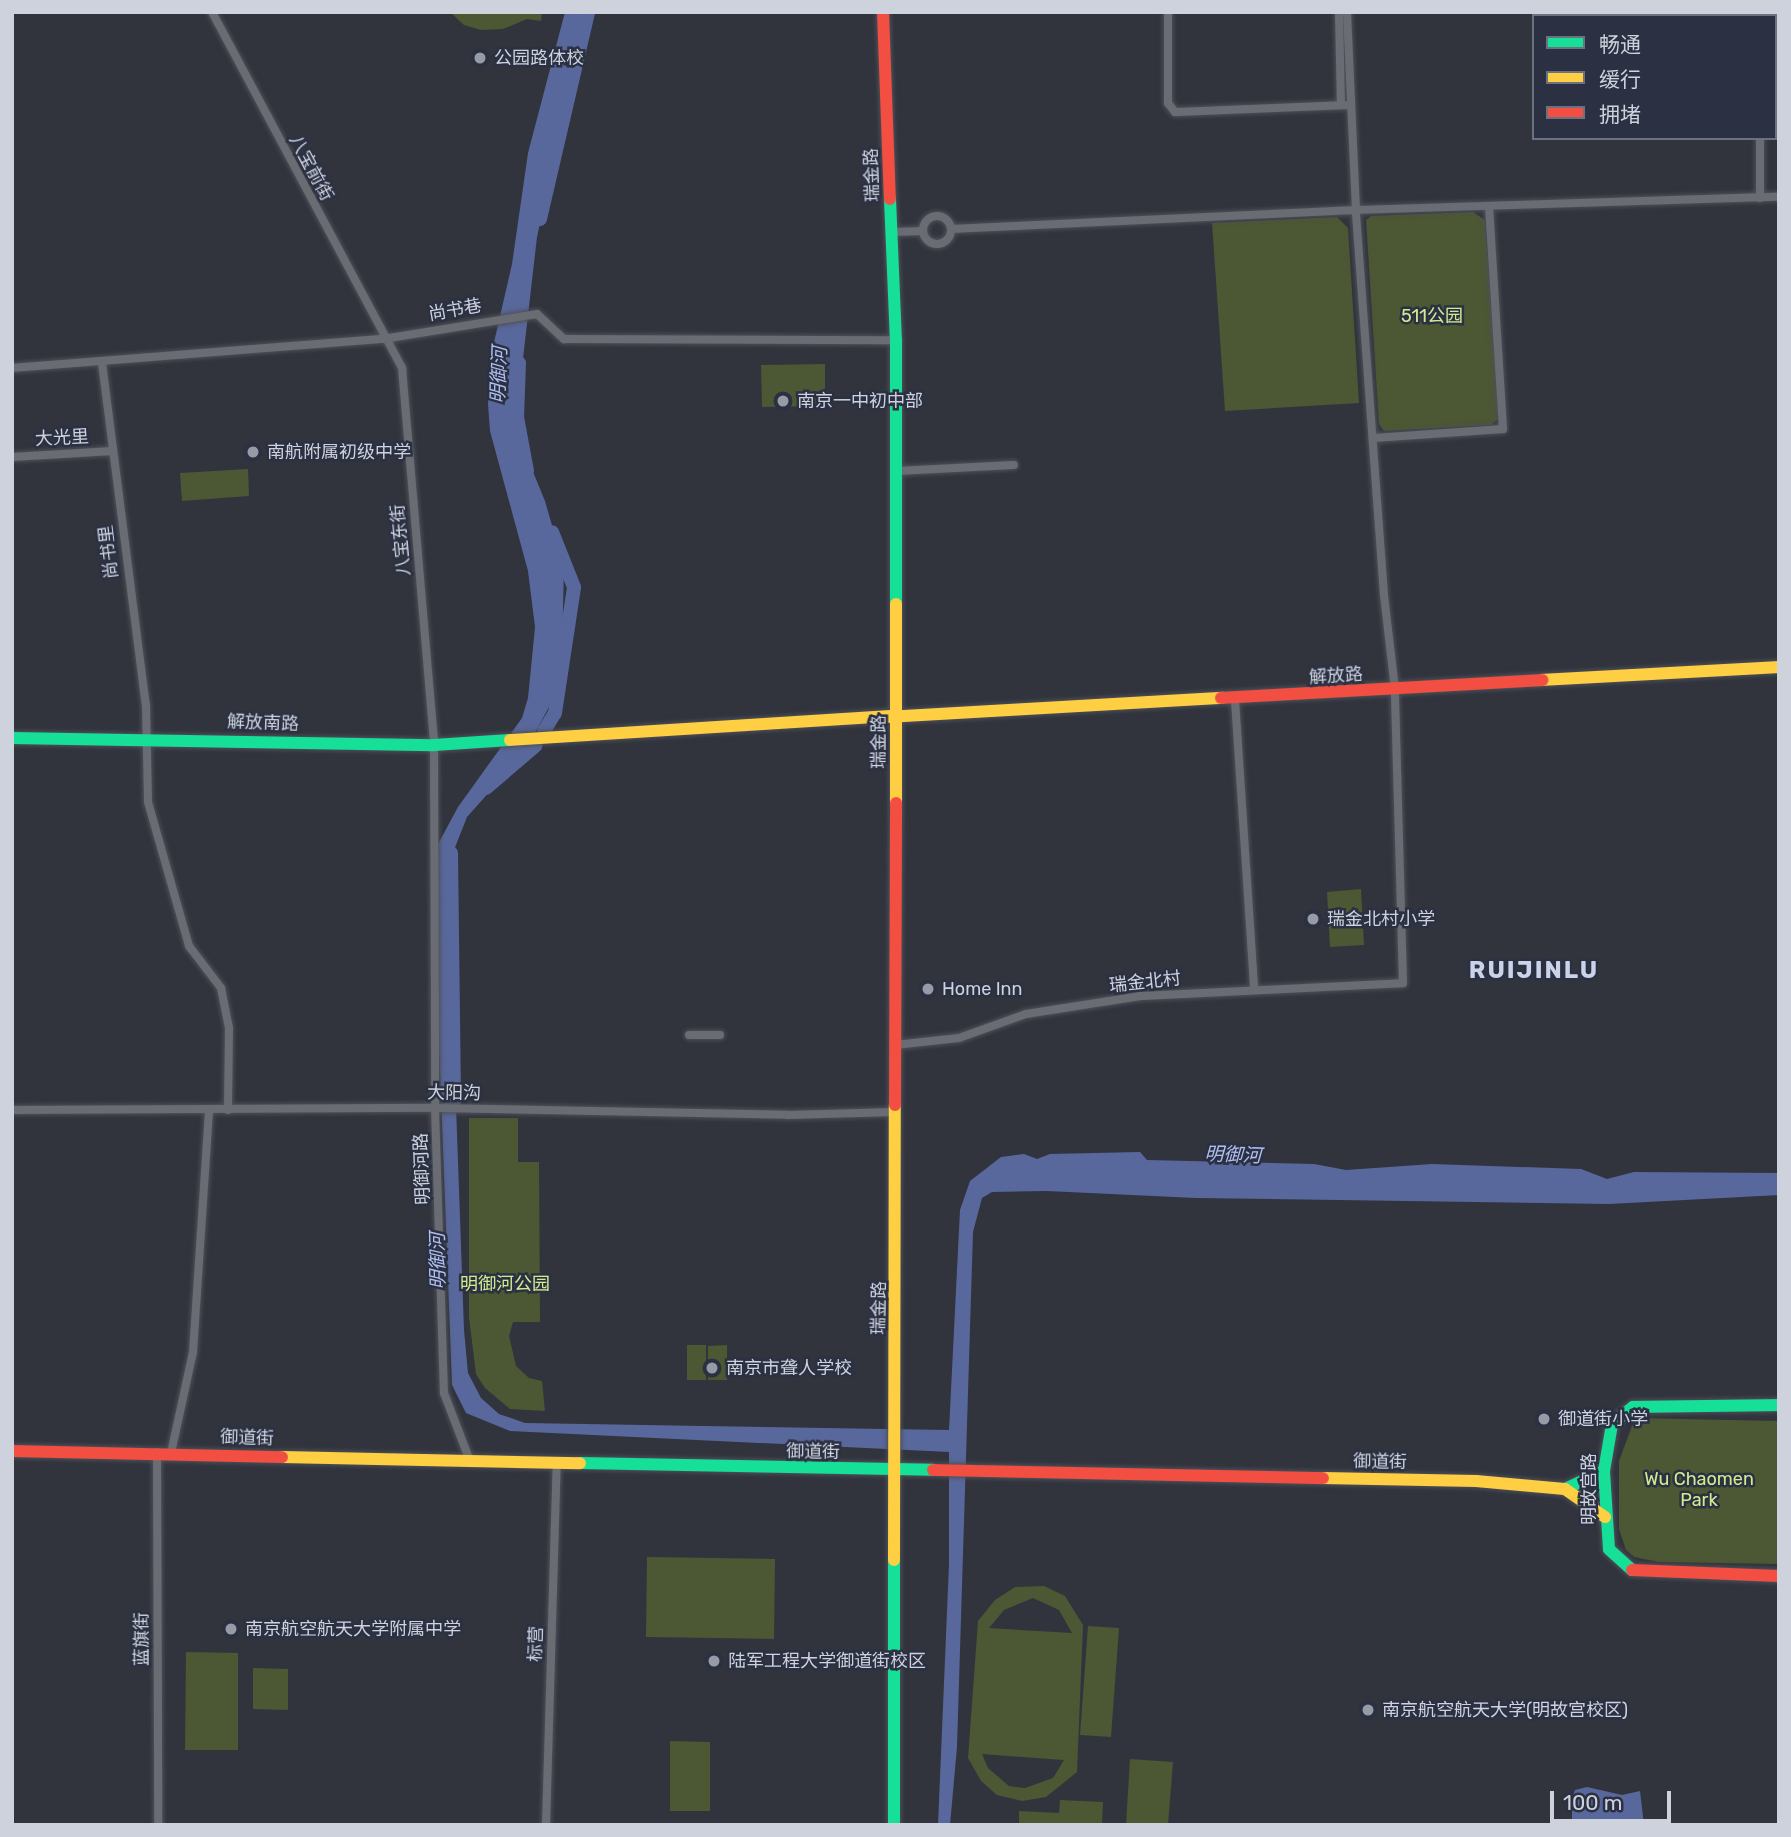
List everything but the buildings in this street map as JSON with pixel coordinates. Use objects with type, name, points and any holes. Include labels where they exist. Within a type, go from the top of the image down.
[{"type":"main road","name":"瑞金路","points":[[883,12],[896,340],[894,1825]]},
{"type":"main road","name":"解放路","points":[[896,716],[1236,700],[1779,667]]},
{"type":"main road","points":[[434,745],[896,716]]},
{"type":"main road","name":"解放南路","points":[[12,738],[147,737],[434,745],[567,737]]},
{"type":"main road","name":"明故宫路","points":[[1779,1405],[1633,1407],[1612,1424],[1604,1471],[1609,1549],[1631,1571],[1779,1576]]},
{"type":"main road","name":"御道街","points":[[12,1451],[1476,1482],[1565,1489]]},
{"type":"main road","points":[[1565,1489],[1604,1471]]},
{"type":"main road","points":[[1565,1489],[1605,1517]]},
{"type":"street","name":"八宝前街","points":[[212,12],[383,339]]},
{"type":"street","points":[[1168,12],[1168,103],[1175,112],[1346,105]]},
{"type":"street","points":[[1339,12],[1395,689]]},
{"type":"street","points":[[1346,105],[1347,12]]},
{"type":"street","points":[[1760,140],[1760,198]]},
{"type":"street","points":[[951,229],[949,238],[937,244],[926,239],[923,231],[929,218],[939,216],[951,229],[1356,210],[1779,197]]},
{"type":"street","points":[[1374,438],[1503,429],[1489,206]]},
{"type":"street","points":[[892,232],[923,231]]},
{"type":"street","name":"尚书巷","points":[[12,368],[383,339],[506,316],[537,314],[565,340],[896,340]]},
{"type":"street","name":"八宝东街","points":[[383,339],[402,368],[434,745]]},
{"type":"street","name":"尚书里","points":[[102,363],[147,737],[148,802],[166,875],[189,946],[221,988],[229,1027],[228,1110]]},
{"type":"street","name":"大光里","points":[[12,457],[113,451]]},
{"type":"street","points":[[896,471],[1014,465]]},
{"type":"street","name":"瑞金北村","points":[[895,1045],[959,1038],[1039,1012],[1141,996],[1254,988],[1402,983],[1395,689]]},
{"type":"street","points":[[1236,700],[1254,988]]},
{"type":"street","name":"明御河路","points":[[434,745],[436,1108],[444,1393],[470,1461]]},
{"type":"street","points":[[689,1035],[720,1035]]},
{"type":"street","name":"大阳沟","points":[[12,1110],[471,1108],[788,1115],[895,1112]]},
{"type":"street","points":[[171,1453],[193,1352],[209,1110]]},
{"type":"street","name":"蓝旗街","points":[[157,1452],[158,1825]]},
{"type":"street","name":"标营","points":[[546,1825],[557,1464]]},
{"type":"green space","points":[[450,12],[542,12],[541,21],[527,19],[503,29],[481,30],[464,25]]},
{"type":"green space","name":"511公园","points":[[1473,212],[1485,220],[1499,418],[1491,425],[1384,431],[1379,424],[1366,220],[1371,216]]},
{"type":"green space","points":[[1337,217],[1348,228],[1359,403],[1225,411],[1212,223]]},
{"type":"green space","points":[[825,364],[825,406],[762,407],[761,365]]},
{"type":"green space","points":[[248,469],[249,496],[182,501],[180,473]]},
{"type":"green space","points":[[1361,889],[1364,945],[1330,947],[1327,892]]},
{"type":"green space","name":"明御河公园","points":[[469,1118],[518,1118],[518,1162],[539,1162],[540,1322],[513,1322],[509,1336],[516,1366],[529,1378],[542,1381],[545,1411],[510,1409],[485,1388],[476,1374],[469,1317]]},
{"type":"green space","points":[[687,1345],[706,1345],[706,1380],[687,1380]]},
{"type":"green space","points":[[727,1345],[727,1380],[708,1380],[708,1346]]},
{"type":"green space","name":"Wu Chaomen Park","points":[[1635,1418],[1779,1421],[1779,1564],[1659,1562],[1634,1557],[1626,1550],[1619,1529],[1619,1461]]},
{"type":"green space","points":[[647,1557],[775,1559],[774,1639],[646,1637]]},
{"type":"green space","points":[[1044,1586],[1065,1596],[1083,1625],[1077,1772],[1046,1797],[1022,1801],[997,1795],[981,1781],[968,1758],[978,1621],[995,1600],[1015,1587]],"holes":[[[1033,1598],[1059,1610],[1072,1633],[989,1628],[1004,1610]],[[982,1754],[1063,1760],[1064,1760],[1053,1778],[1025,1788],[1009,1786],[988,1768]]]},
{"type":"green space","points":[[1088,1626],[1119,1628],[1111,1737],[1080,1735]]},
{"type":"green space","points":[[186,1652],[238,1653],[238,1750],[185,1750]]},
{"type":"green space","points":[[253,1668],[288,1669],[288,1710],[253,1709]]},
{"type":"green space","points":[[670,1741],[710,1742],[710,1811],[670,1811]]},
{"type":"green space","points":[[1130,1759],[1173,1762],[1168,1825],[1126,1825]]},
{"type":"green space","points":[[1060,1800],[1103,1802],[1102,1825],[1019,1825],[1019,1811],[1059,1813]]},
{"type":"water","points":[[565,12],[586,12],[537,237],[515,428],[545,501],[564,567],[562,649],[549,707],[524,753],[467,817],[450,860],[448,882],[464,1330],[468,1373],[481,1398],[499,1414],[525,1423],[949,1430],[960,1210],[970,1181],[1001,1157],[1024,1154],[1037,1159],[1050,1154],[1140,1152],[1147,1160],[1314,1164],[1346,1170],[1432,1164],[1581,1169],[1607,1179],[1634,1172],[1779,1173],[1779,1195],[1609,1204],[1196,1198],[1047,1191],[992,1192],[982,1198],[973,1232],[957,1747],[950,1825],[938,1825],[949,1564],[949,1452],[510,1431],[466,1413],[452,1385],[437,992],[437,846],[458,807],[522,718],[528,698],[535,627],[528,571],[490,431],[488,404],[492,351],[512,264],[528,153]]},
{"type":"water","points":[[1587,1787],[1622,1795],[1640,1791],[1644,1825],[1572,1825],[1572,1798],[1575,1790]]},
{"type":"waterway","name":"明御河","points":[[540,219],[588,12]]},
{"type":"waterway","name":"明御河","points":[[519,363],[517,417],[527,471]]},
{"type":"waterway","name":"明御河","points":[[544,731],[555,713],[574,587],[552,532]]},
{"type":"waterway","name":"明御河","points":[[486,788],[535,746]]},
{"type":"waterway","name":"明御河","points":[[451,853],[454,1102]]},
{"type":"traffic: fast","points":[[890,199],[896,340],[896,604]]},
{"type":"traffic: fast","points":[[12,738],[434,745],[510,740]]},
{"type":"traffic: fast","points":[[1632,1570],[1609,1549],[1604,1471],[1612,1424],[1633,1407],[1779,1405]]},
{"type":"traffic: fast","points":[[580,1463],[933,1470]]},
{"type":"traffic: fast","points":[[1565,1489],[1604,1471]]},
{"type":"traffic: fast","points":[[894,1560],[894,1825]]},
{"type":"traffic: slow","points":[[510,740],[896,716],[896,604]]},
{"type":"traffic: slow","points":[[1542,680],[1779,667]]},
{"type":"traffic: slow","points":[[888,717],[1221,698]]},
{"type":"traffic: slow","points":[[896,705],[896,803]]},
{"type":"traffic: slow","points":[[894,1560],[895,1105]]},
{"type":"traffic: slow","points":[[282,1457],[580,1463]]},
{"type":"traffic: slow","points":[[1323,1478],[1476,1481],[1565,1489],[1605,1517]]},
{"type":"traffic: jam","points":[[883,12],[890,199]]},
{"type":"traffic: jam","points":[[1221,698],[1542,680]]},
{"type":"traffic: jam","points":[[895,1105],[896,803]]},
{"type":"traffic: jam","points":[[12,1451],[282,1457]]},
{"type":"traffic: jam","points":[[933,1470],[1323,1478]]},
{"type":"traffic: jam","points":[[1632,1570],[1779,1576]]},
{"type":"place","name":"公园路体校","points":[[480,58]]},
{"type":"place","name":"南京一中初中部","points":[[783,401]]},
{"type":"place","name":"南航附属初级中学","points":[[253,452]]},
{"type":"place","name":"瑞金北村小学","points":[[1313,919]]},
{"type":"place","name":"Home Inn","points":[[928,989]]},
{"type":"place","name":"南京市聋人学校","points":[[712,1368]]},
{"type":"place","name":"御道街小学","points":[[1544,1419]]},
{"type":"place","name":"南京航空航天大学附属中学","points":[[231,1629]]},
{"type":"place","name":"陆军工程大学御道街校区","points":[[714,1661]]},
{"type":"place","name":"南京航空航天大学(明故宫校区)","points":[[1368,1710]]},
{"type":"district","name":"RUIJINLU","points":[[1534,971]]}]
